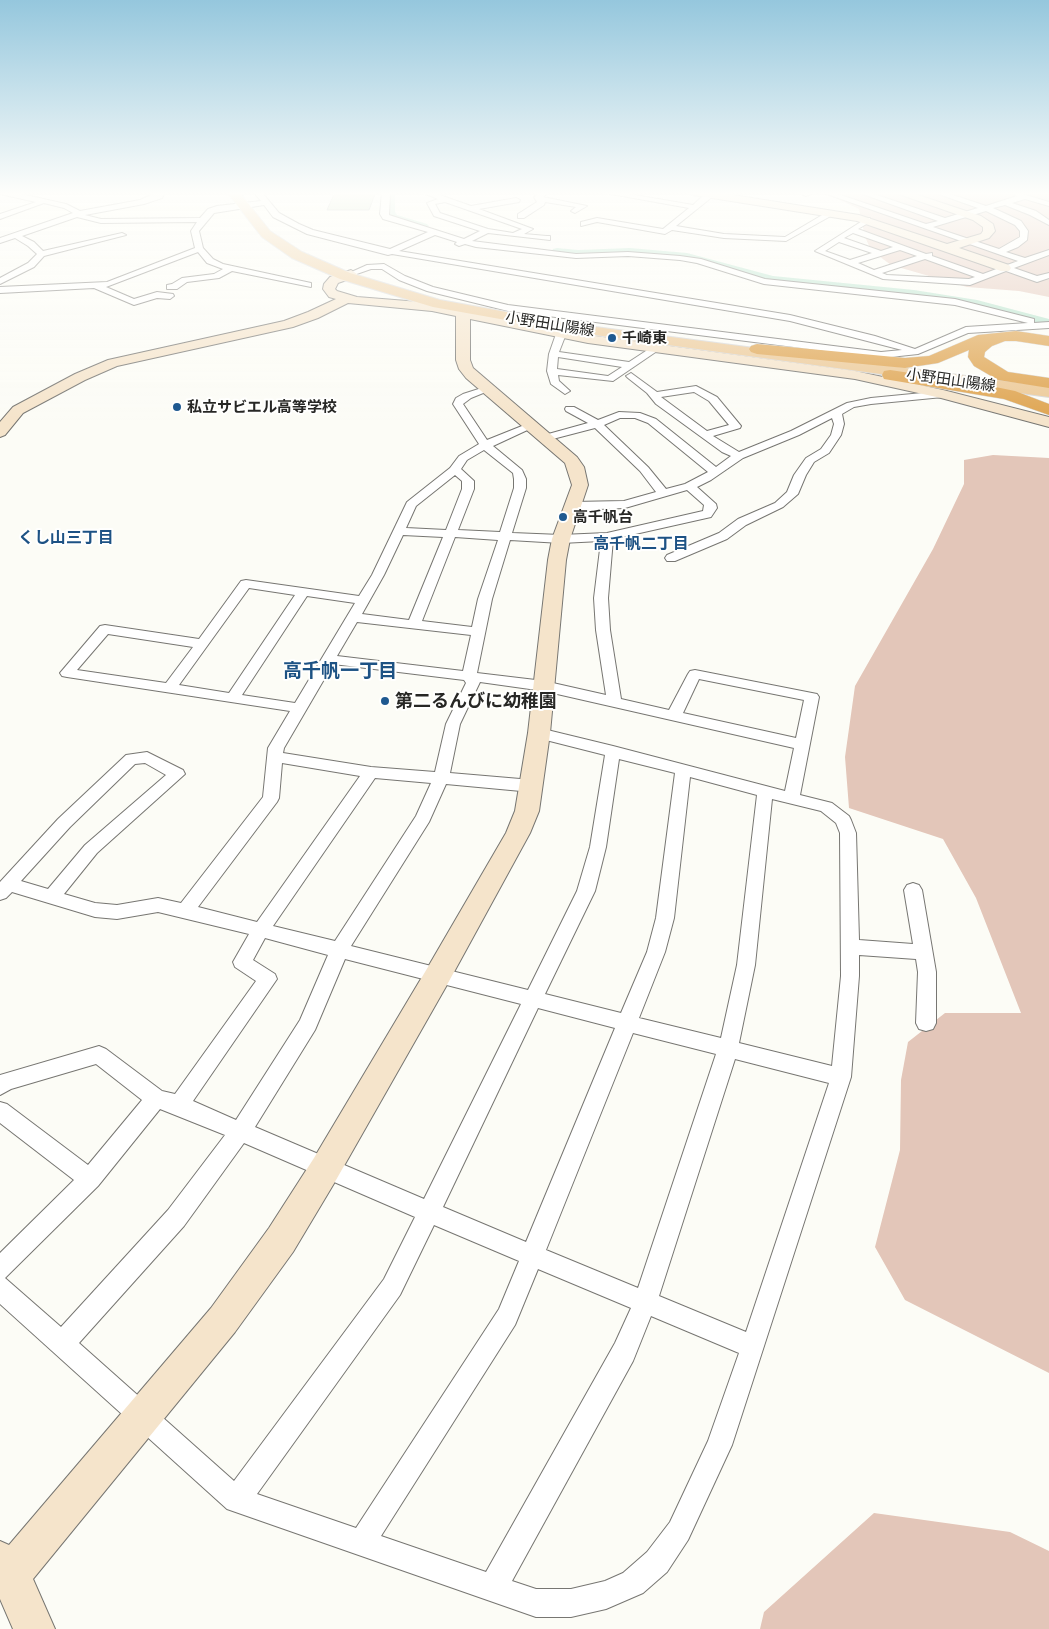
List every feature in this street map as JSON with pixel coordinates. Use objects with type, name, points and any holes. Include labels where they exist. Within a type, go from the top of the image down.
[{"type":"highway","points":[[757,349],[904,363],[932,360],[978,340],[994,337],[1016,336],[1049,343]]},
{"type":"highway","points":[[1049,343],[1025,340],[1000,340],[982,345],[975,354],[984,366],[1004,376],[1049,383]]},
{"type":"highway","points":[[797,360],[857,371],[971,387],[1016,397],[1049,410]]},
{"type":"main road","name":"小野田山陽線","points":[[326,268],[438,304],[485,314],[737,355],[797,360],[1049,392]]},
{"type":"main road","name":"小野田山陽線","points":[[348,275],[487,310],[968,378],[1049,387]]},
{"type":"street","points":[[0,281],[25,268]]},
{"type":"street","points":[[0,290],[96,286],[121,280],[151,268]]},
{"type":"street","points":[[226,268],[308,285]]},
{"type":"street","points":[[372,268],[334,280],[329,288],[333,294],[346,299],[420,305],[561,334],[655,349],[737,355],[855,376],[943,394],[1049,422]]},
{"type":"street","points":[[389,268],[398,275],[446,294],[527,311],[863,353],[892,355],[915,352],[966,330],[1047,325]]},
{"type":"street","points":[[398,275],[418,268]]},
{"type":"street","points":[[483,268],[790,318],[872,338],[915,352]]},
{"type":"street","points":[[721,268],[771,282],[912,295],[955,302],[992,309],[1047,325]]},
{"type":"street","points":[[863,268],[886,276],[970,282],[1005,268]]},
{"type":"street","points":[[874,272],[887,268]]},
{"type":"street","points":[[911,278],[941,268]]},
{"type":"street","points":[[958,268],[983,277]]},
{"type":"street","points":[[1005,268],[1037,279],[1049,275]]},
{"type":"street","points":[[96,286],[134,302],[170,292],[185,280],[216,276],[229,269]]},
{"type":"street","points":[[0,432],[18,410],[113,362],[288,324],[313,315],[346,299]]},
{"type":"street","points":[[34,1629],[5,1568],[143,1418],[223,1320],[281,1240],[325,1169],[438,975],[518,833],[527,811],[539,733],[561,539],[580,485],[576,467],[571,460],[471,375],[463,360],[463,314]]},
{"type":"street","points":[[561,334],[554,354],[552,371],[554,382],[565,391]]},
{"type":"street","points":[[552,371],[605,380],[610,379],[655,349]]},
{"type":"street","points":[[554,354],[630,365]]},
{"type":"street","points":[[594,386],[645,374]]},
{"type":"street","points":[[631,376],[655,395],[660,402],[726,450],[739,456]]},
{"type":"street","points":[[63,1343],[176,1218],[240,1132],[308,1024],[339,950],[423,818],[441,778],[452,724],[473,684],[469,676],[477,632],[485,599],[520,488],[518,472],[484,444],[458,404],[466,396],[488,389]]},
{"type":"street","points":[[655,395],[696,389],[714,399],[736,426],[705,435]]},
{"type":"street","points":[[573,506],[625,504],[690,486],[739,456],[795,433],[851,405],[871,401],[943,394]]},
{"type":"street","points":[[570,409],[597,424],[644,469],[663,493]]},
{"type":"street","points":[[671,558],[723,536],[742,522],[779,505],[792,494],[800,475],[810,460],[825,450],[836,435],[839,424],[836,412]]},
{"type":"street","points":[[545,438],[628,414],[647,418],[715,472]]},
{"type":"street","points":[[185,911],[271,798],[276,748],[378,575],[411,504],[455,470],[457,464],[463,458],[484,444],[531,426]]},
{"type":"street","points":[[414,624],[468,489],[468,481],[455,470]]},
{"type":"street","points":[[399,531],[561,539],[607,537],[707,514],[711,508],[710,504],[690,486]]},
{"type":"street","points":[[607,537],[601,598],[602,630],[614,702]]},
{"type":"street","points":[[170,688],[246,584],[362,600]]},
{"type":"street","points":[[233,698],[303,592]]},
{"type":"street","points":[[352,617],[477,632]]},
{"type":"street","points":[[202,644],[105,629],[67,673],[299,708]]},
{"type":"street","points":[[329,659],[544,686],[802,745]]},
{"type":"street","points":[[674,715],[695,674],[812,697],[791,798]]},
{"type":"street","points":[[0,1288],[236,1500],[493,1586],[536,1603],[571,1603],[606,1595],[633,1583],[657,1562],[680,1531],[719,1446],[841,1077],[851,947],[848,833],[843,820],[826,807],[539,733]]},
{"type":"street","points":[[236,1500],[392,1287],[586,891],[598,847],[613,751]]},
{"type":"street","points":[[4,888],[64,824],[131,759],[147,757],[177,774],[91,849],[52,896]]},
{"type":"street","points":[[275,757],[371,772],[532,786]]},
{"type":"street","points":[[362,1542],[507,1317],[656,952],[665,918],[683,770]]},
{"type":"street","points":[[179,1106],[268,979],[242,962],[261,930],[371,772]]},
{"type":"street","points":[[493,1586],[624,1352],[645,1302],[728,1049],[746,965],[765,791]]},
{"type":"street","points":[[4,888],[52,896],[95,910],[117,912],[158,905],[185,911],[841,1077]]},
{"type":"street","points":[[913,890],[927,972],[926,1023]]},
{"type":"street","points":[[851,947],[924,952]]},
{"type":"street","points":[[0,1086],[5,1082],[99,1055],[156,1098],[753,1347]]},
{"type":"street","points":[[0,1269],[90,1179],[156,1098]]},
{"type":"street","points":[[0,1111],[90,1179]]},
{"type":"shaded area","points":[[901,268],[1049,268],[1049,297],[1019,291],[967,287]]},
{"type":"shaded area","points":[[993,455],[1049,458],[1049,1373],[905,1300],[875,1247],[900,1150],[901,1080],[908,1042],[945,1013],[1021,1013],[976,898],[943,839],[849,808],[845,757],[855,686],[933,549],[964,484],[964,460]]},
{"type":"shaded area","points":[[874,1513],[1010,1532],[1049,1551],[1049,1629],[760,1629],[764,1612]]},
{"type":"waterway","points":[[728,268],[773,280],[914,294],[977,304],[1049,323]]},
{"type":"waterway","points":[[1042,321],[1049,322]]},
{"type":"place","name":"千崎東","points":[[612,338]]},
{"type":"place","name":"私立サビエル高等学校","points":[[177,407]]},
{"type":"place","name":"高千帆台","points":[[563,517]]},
{"type":"place","name":"第二るんびに幼稚園","points":[[385,701]]},
{"type":"district","name":"くし山三丁目","points":[[66,538]]},
{"type":"district","name":"高千帆二丁目","points":[[641,544]]},
{"type":"district","name":"高千帆一丁目","points":[[340,671]]}]
